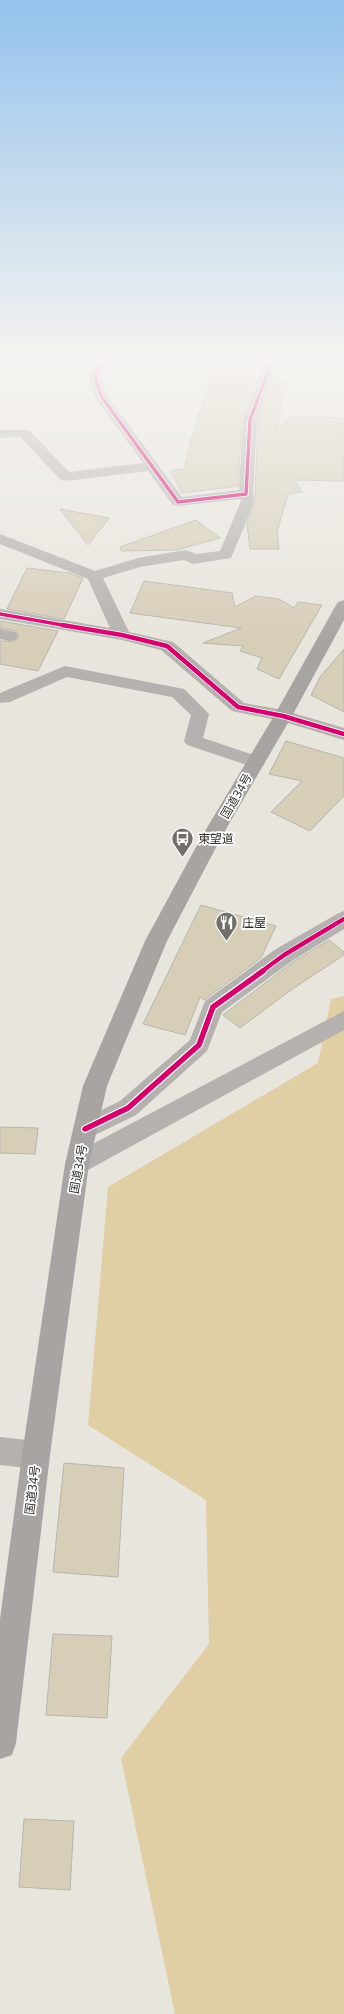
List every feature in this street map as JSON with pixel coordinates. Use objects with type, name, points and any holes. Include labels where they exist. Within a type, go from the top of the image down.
[{"type":"highway","name":"国道34号","points":[[0,1743],[36,1455],[77,1164],[95,1086],[156,941],[212,836],[283,716],[344,606]]},
{"type":"street","points":[[45,455],[66,477],[152,466]]},
{"type":"street","points":[[144,455],[178,502],[246,494]]},
{"type":"street","points":[[0,539],[94,576],[138,563],[186,555],[193,559],[226,555],[248,501],[246,494],[248,455]]},
{"type":"street","points":[[94,576],[122,635]]},
{"type":"street","points":[[0,614],[122,635],[167,646],[238,707],[283,716],[344,734]]},
{"type":"street","points":[[0,698],[4,698],[65,671],[178,693],[200,714],[194,741],[256,762]]},
{"type":"street","points":[[85,1129],[128,1108],[199,1045],[213,1007],[284,955],[344,919]]},
{"type":"street","points":[[77,1164],[344,1020]]},
{"type":"street","points":[[0,1451],[36,1455]]},
{"type":"shaded area","points":[[344,996],[344,2014],[175,2014],[121,1758],[209,1644],[206,1500],[88,1425],[108,1187],[318,1063],[331,999]]},
{"type":"building","points":[[188,455],[240,455],[238,486],[182,493],[170,471],[184,469]]},
{"type":"building","points":[[257,455],[344,455],[344,481],[294,480],[302,492],[288,494],[277,532],[279,549],[250,549],[247,523],[256,502]]},
{"type":"building","points":[[60,509],[109,518],[88,545]]},
{"type":"building","points":[[196,520],[220,538],[177,550],[121,551],[120,547]]},
{"type":"building","points":[[27,568],[69,573],[83,578],[64,619],[7,609]]},
{"type":"building","points":[[144,581],[232,593],[235,607],[256,596],[279,599],[294,608],[298,602],[322,605],[279,679],[257,669],[262,658],[240,651],[243,646],[203,643],[241,628],[130,613]]},
{"type":"building","points":[[0,621],[58,631],[38,671],[0,664],[0,641],[16,641],[19,637],[16,631],[0,628]]},
{"type":"building","points":[[344,649],[344,712],[311,695],[320,677]]},
{"type":"building","points":[[286,741],[344,758],[344,796],[310,831],[271,812],[302,781],[269,774]]},
{"type":"building","points":[[201,905],[276,926],[261,958],[204,1000],[200,997],[185,1035],[143,1024]]},
{"type":"building","points":[[329,940],[344,952],[344,955],[291,990],[240,1028],[223,1015],[293,962]]},
{"type":"building","points":[[0,1127],[38,1128],[35,1154],[0,1153]]},
{"type":"building","points":[[64,1463],[124,1468],[118,1577],[53,1572]]},
{"type":"building","points":[[53,1634],[112,1636],[107,1718],[46,1715]]},
{"type":"building","points":[[24,1819],[74,1821],[70,1890],[19,1887]]},
{"type":"cycle path","points":[[144,455],[178,502],[246,494],[248,455]]},
{"type":"cycle path","points":[[0,614],[122,635],[167,646],[238,707],[283,716],[344,734]]},
{"type":"cycle path","points":[[85,1129],[128,1108],[199,1045],[213,1007],[284,955],[344,919]]},
{"type":"place","name":"東望道","points":[[182,858]]},
{"type":"place","name":"庄屋","points":[[226,942]]}]
